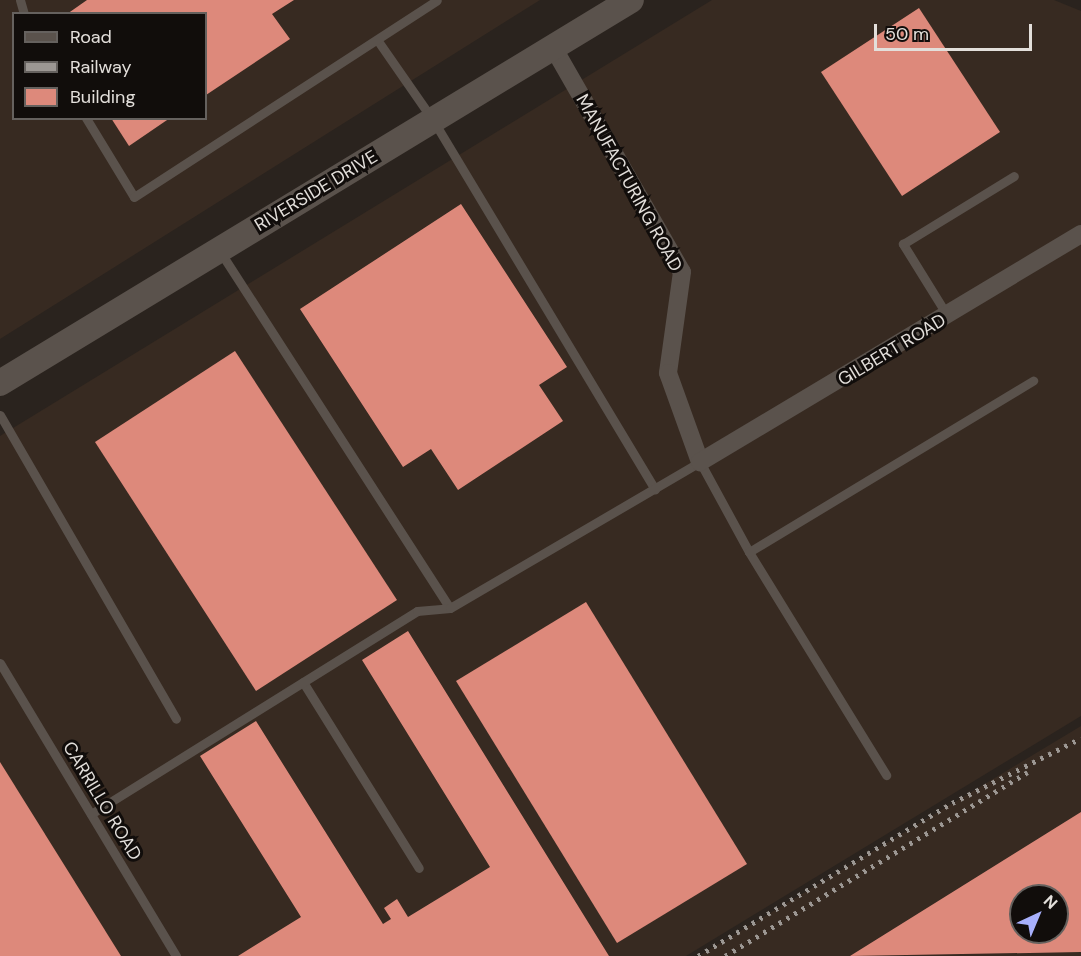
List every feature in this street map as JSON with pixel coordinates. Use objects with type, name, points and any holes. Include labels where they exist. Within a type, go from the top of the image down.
[{"type":"street","name":"RIVERSIDE DRIVE","points":[[0,383],[631,0]]},
{"type":"street","name":"MANUFACTURING ROAD","points":[[553,47],[682,272],[669,373],[700,462]]},
{"type":"street","name":"GILBERT ROAD","points":[[700,462],[948,317],[1081,234]]},
{"type":"lane","points":[[87,120],[134,197],[378,41],[437,0]]},
{"type":"lane","points":[[378,41],[433,120],[655,489]]},
{"type":"lane","points":[[948,317],[903,244],[1014,176]]},
{"type":"lane","points":[[219,250],[450,608]]},
{"type":"lane","points":[[749,552],[1033,381]]},
{"type":"lane","points":[[0,415],[176,719]]},
{"type":"lane","points":[[91,814],[417,611],[450,608],[700,462],[749,552],[886,776]]},
{"type":"lane","name":"CARRILLO ROAD","points":[[0,663],[176,956]]},
{"type":"lane","points":[[303,682],[419,868]]},
{"type":"shaded area","points":[[0,0],[540,0],[0,339]]},
{"type":"shaded area","points":[[712,0],[1054,0],[1081,11],[1081,716],[686,956],[0,956],[0,436]]},
{"type":"shaded area","points":[[1081,726],[1081,956],[699,956]]},
{"type":"building","points":[[87,0],[294,0],[272,14],[290,39],[207,94],[207,12],[70,12]]},
{"type":"building","points":[[919,8],[1000,132],[902,196],[821,72]]},
{"type":"building","points":[[112,120],[167,120],[129,146]]},
{"type":"building","points":[[461,204],[567,367],[539,385],[563,421],[458,490],[431,449],[403,467],[300,309]]},
{"type":"building","points":[[235,351],[397,600],[256,691],[95,442]]},
{"type":"building","points":[[586,602],[747,864],[617,943],[456,681]]},
{"type":"building","points":[[408,631],[609,956],[238,956],[301,917],[200,756],[256,721],[383,924],[391,919],[384,908],[397,899],[408,917],[490,867],[362,660]]},
{"type":"building","points":[[0,762],[121,956],[0,956]]},
{"type":"building","points":[[1081,812],[1081,952],[850,956]]},
{"type":"railway","points":[[698,956],[952,803],[1081,738]]},
{"type":"railway","points":[[725,956],[1028,772]]}]
